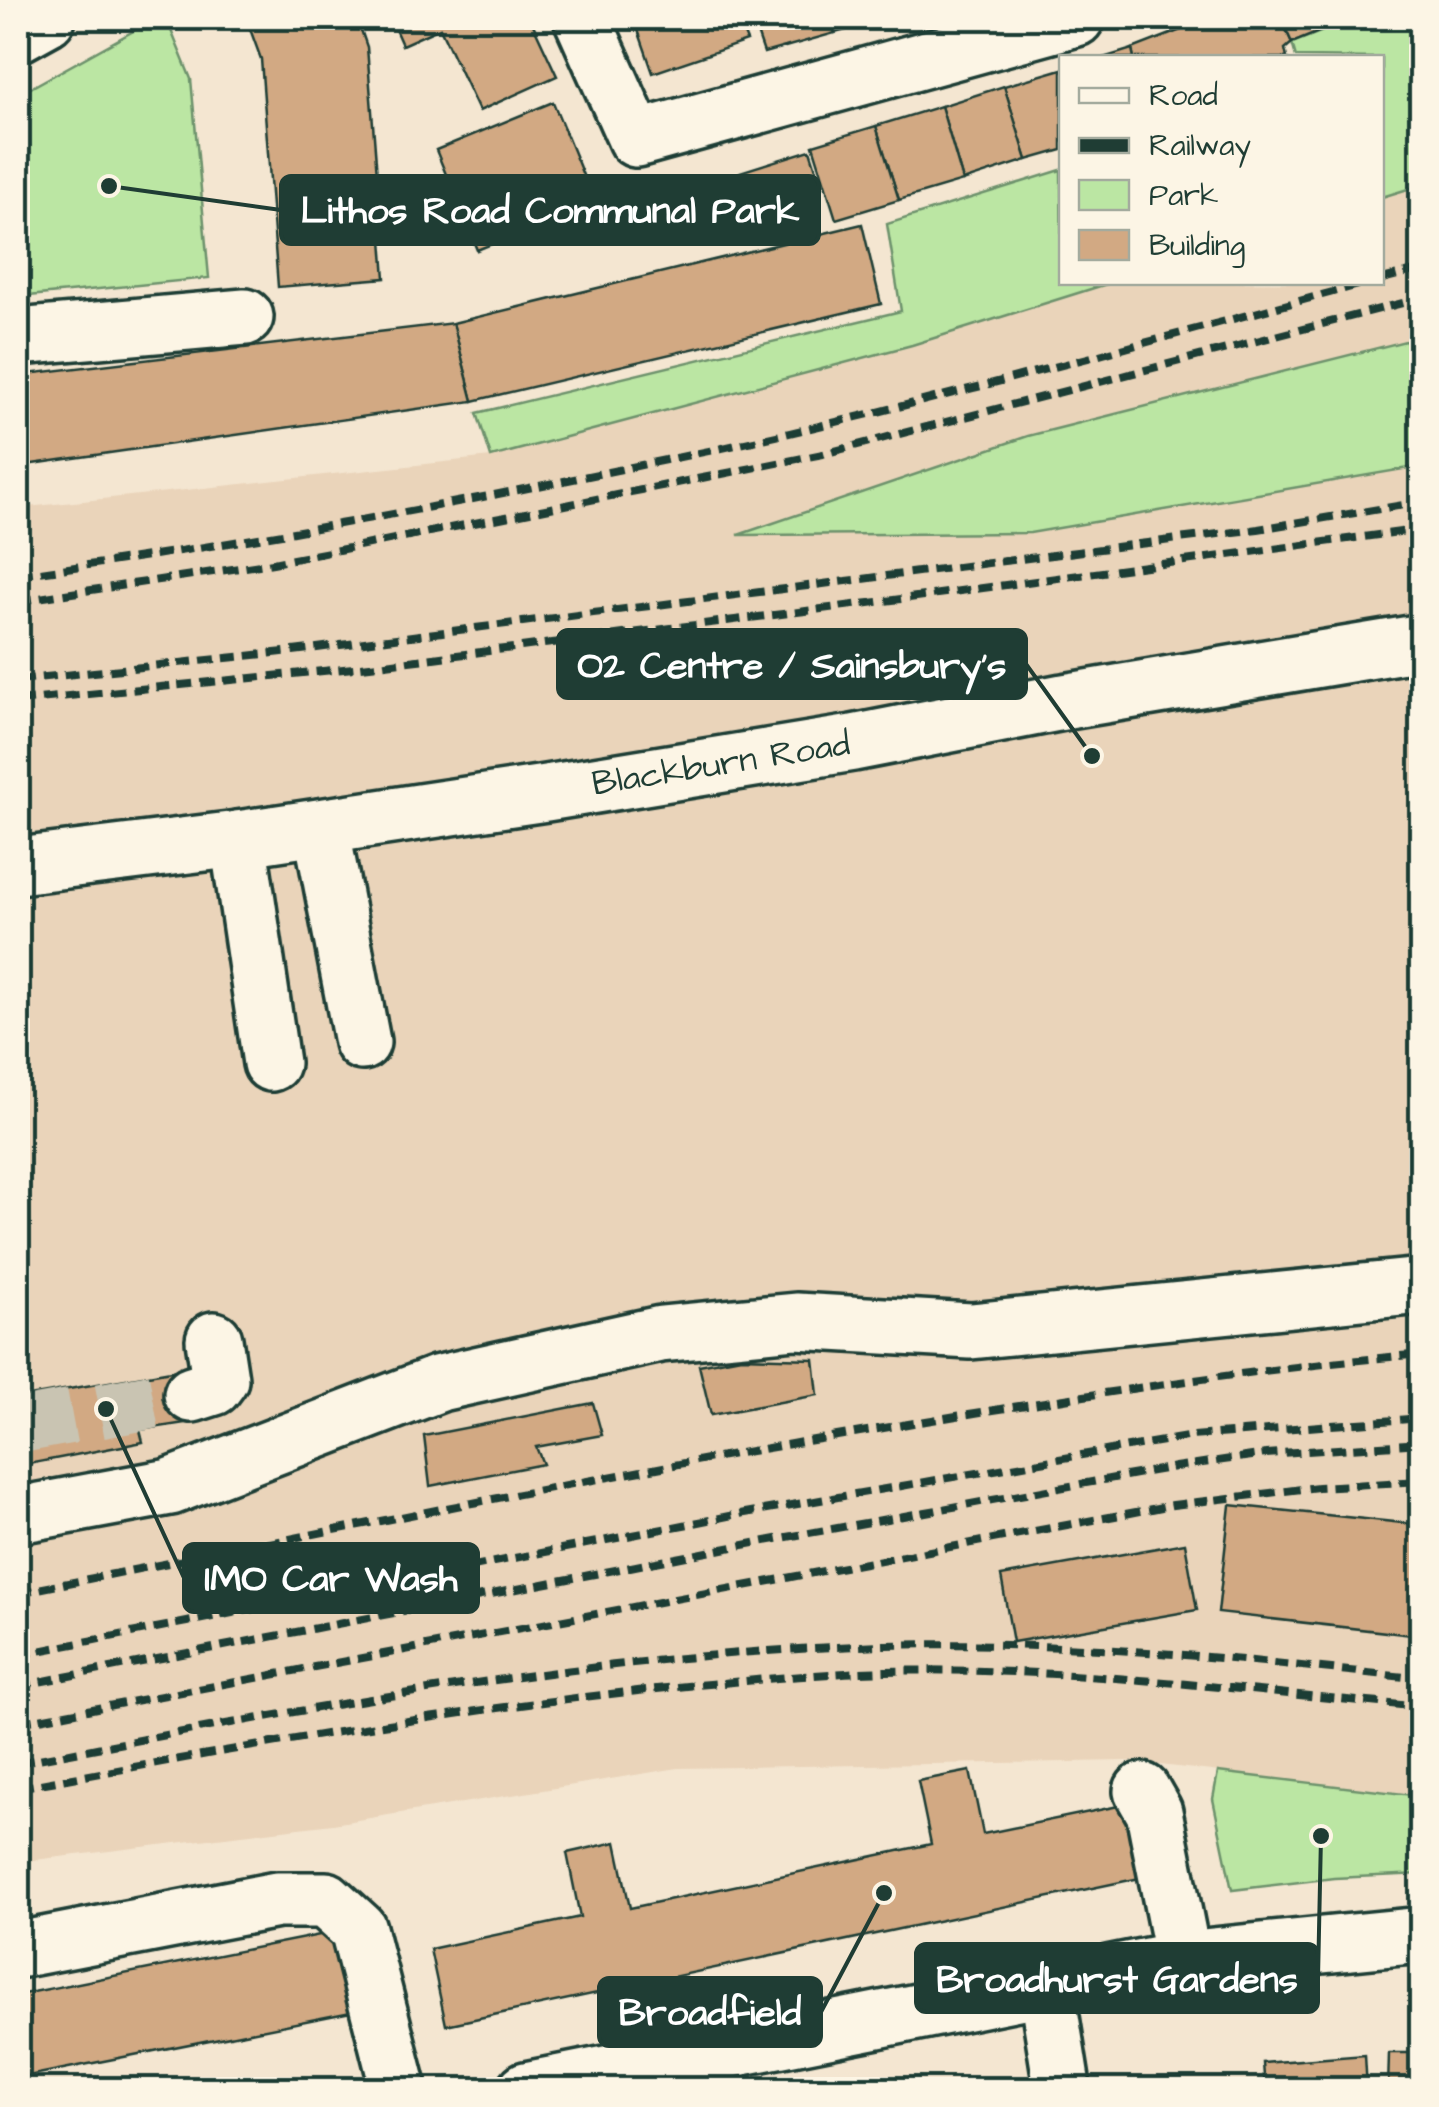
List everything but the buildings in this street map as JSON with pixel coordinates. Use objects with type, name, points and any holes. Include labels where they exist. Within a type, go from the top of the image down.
[{"type":"street","points":[[18,34],[47,18]]},
{"type":"street","points":[[582,18],[636,139],[1076,18]]},
{"type":"street","points":[[18,337],[245,317]]},
{"type":"street","name":"Blackburn Road","points":[[18,866],[238,839],[834,746],[1422,642]]},
{"type":"street","points":[[321,826],[362,1042]]},
{"type":"street","points":[[238,839],[271,1063]]},
{"type":"street","points":[[18,1515],[170,1487],[440,1383],[660,1334],[796,1322],[971,1331],[1422,1286]]},
{"type":"street","points":[[192,1394],[214,1387],[220,1379],[214,1340]]},
{"type":"street","points":[[1142,1791],[1154,1812],[1183,1959]]},
{"type":"street","points":[[18,1950],[277,1900],[326,1900],[358,1928],[399,2090]]},
{"type":"street","points":[[526,2090],[1183,1959],[1422,1935]]},
{"type":"street","points":[[1046,1986],[1060,2090]]},
{"type":"shaded area","points":[[1421,185],[1421,1796],[1127,1761],[678,1768],[333,1824],[18,1862],[18,508],[491,457],[912,345],[1104,285],[1384,285],[1384,196]]},
{"type":"green space","points":[[157,18],[166,18],[191,79],[209,278],[18,297],[18,95]]},
{"type":"green space","points":[[1356,18],[1421,18],[1421,185],[1384,196],[1384,55],[1295,55],[1292,43]]},
{"type":"green space","points":[[1059,171],[1059,285],[1104,285],[912,345],[491,457],[477,413],[901,311],[887,224]]},
{"type":"green space","points":[[1421,337],[1421,466],[1030,533],[738,535],[1028,436]]},
{"type":"green space","points":[[1218,1772],[1421,1796],[1421,1874],[1334,1878],[1232,1890],[1213,1799]]},
{"type":"tunnel","points":[[18,1426],[192,1394]]},
{"type":"railway","points":[[1384,278],[1422,269]]},
{"type":"railway","points":[[18,575],[335,525],[742,444],[1012,378],[1359,285]]},
{"type":"railway","points":[[18,601],[273,563],[823,454],[1422,298]]},
{"type":"railway","points":[[18,680],[293,651],[1258,529],[1422,502]]},
{"type":"railway","points":[[18,701],[354,668],[1422,529]]},
{"type":"railway","points":[[18,1593],[812,1440],[1173,1383],[1422,1354]]},
{"type":"railway","points":[[18,1655],[745,1513],[1192,1436],[1422,1418]]},
{"type":"railway","points":[[18,1686],[754,1543],[1175,1467],[1266,1454],[1422,1443]]},
{"type":"railway","points":[[18,1723],[1173,1505],[1318,1487],[1422,1481]]},
{"type":"railway","points":[[18,1763],[450,1687],[776,1650],[953,1644],[1087,1648],[1422,1679]]},
{"type":"railway","points":[[18,1788],[442,1716],[612,1694],[839,1673],[1020,1672],[1422,1707]]},
{"type":"place","name":"Lithos Road Communal Park","points":[[109,186]]},
{"type":"place","name":"O2 Centre / Sainsbury's","points":[[1092,756]]},
{"type":"place","name":"IMO Car Wash","points":[[106,1409]]},
{"type":"place","name":"Broadhurst Gardens","points":[[1321,1836]]},
{"type":"place","name":"Broadfield","points":[[884,1893]]}]
